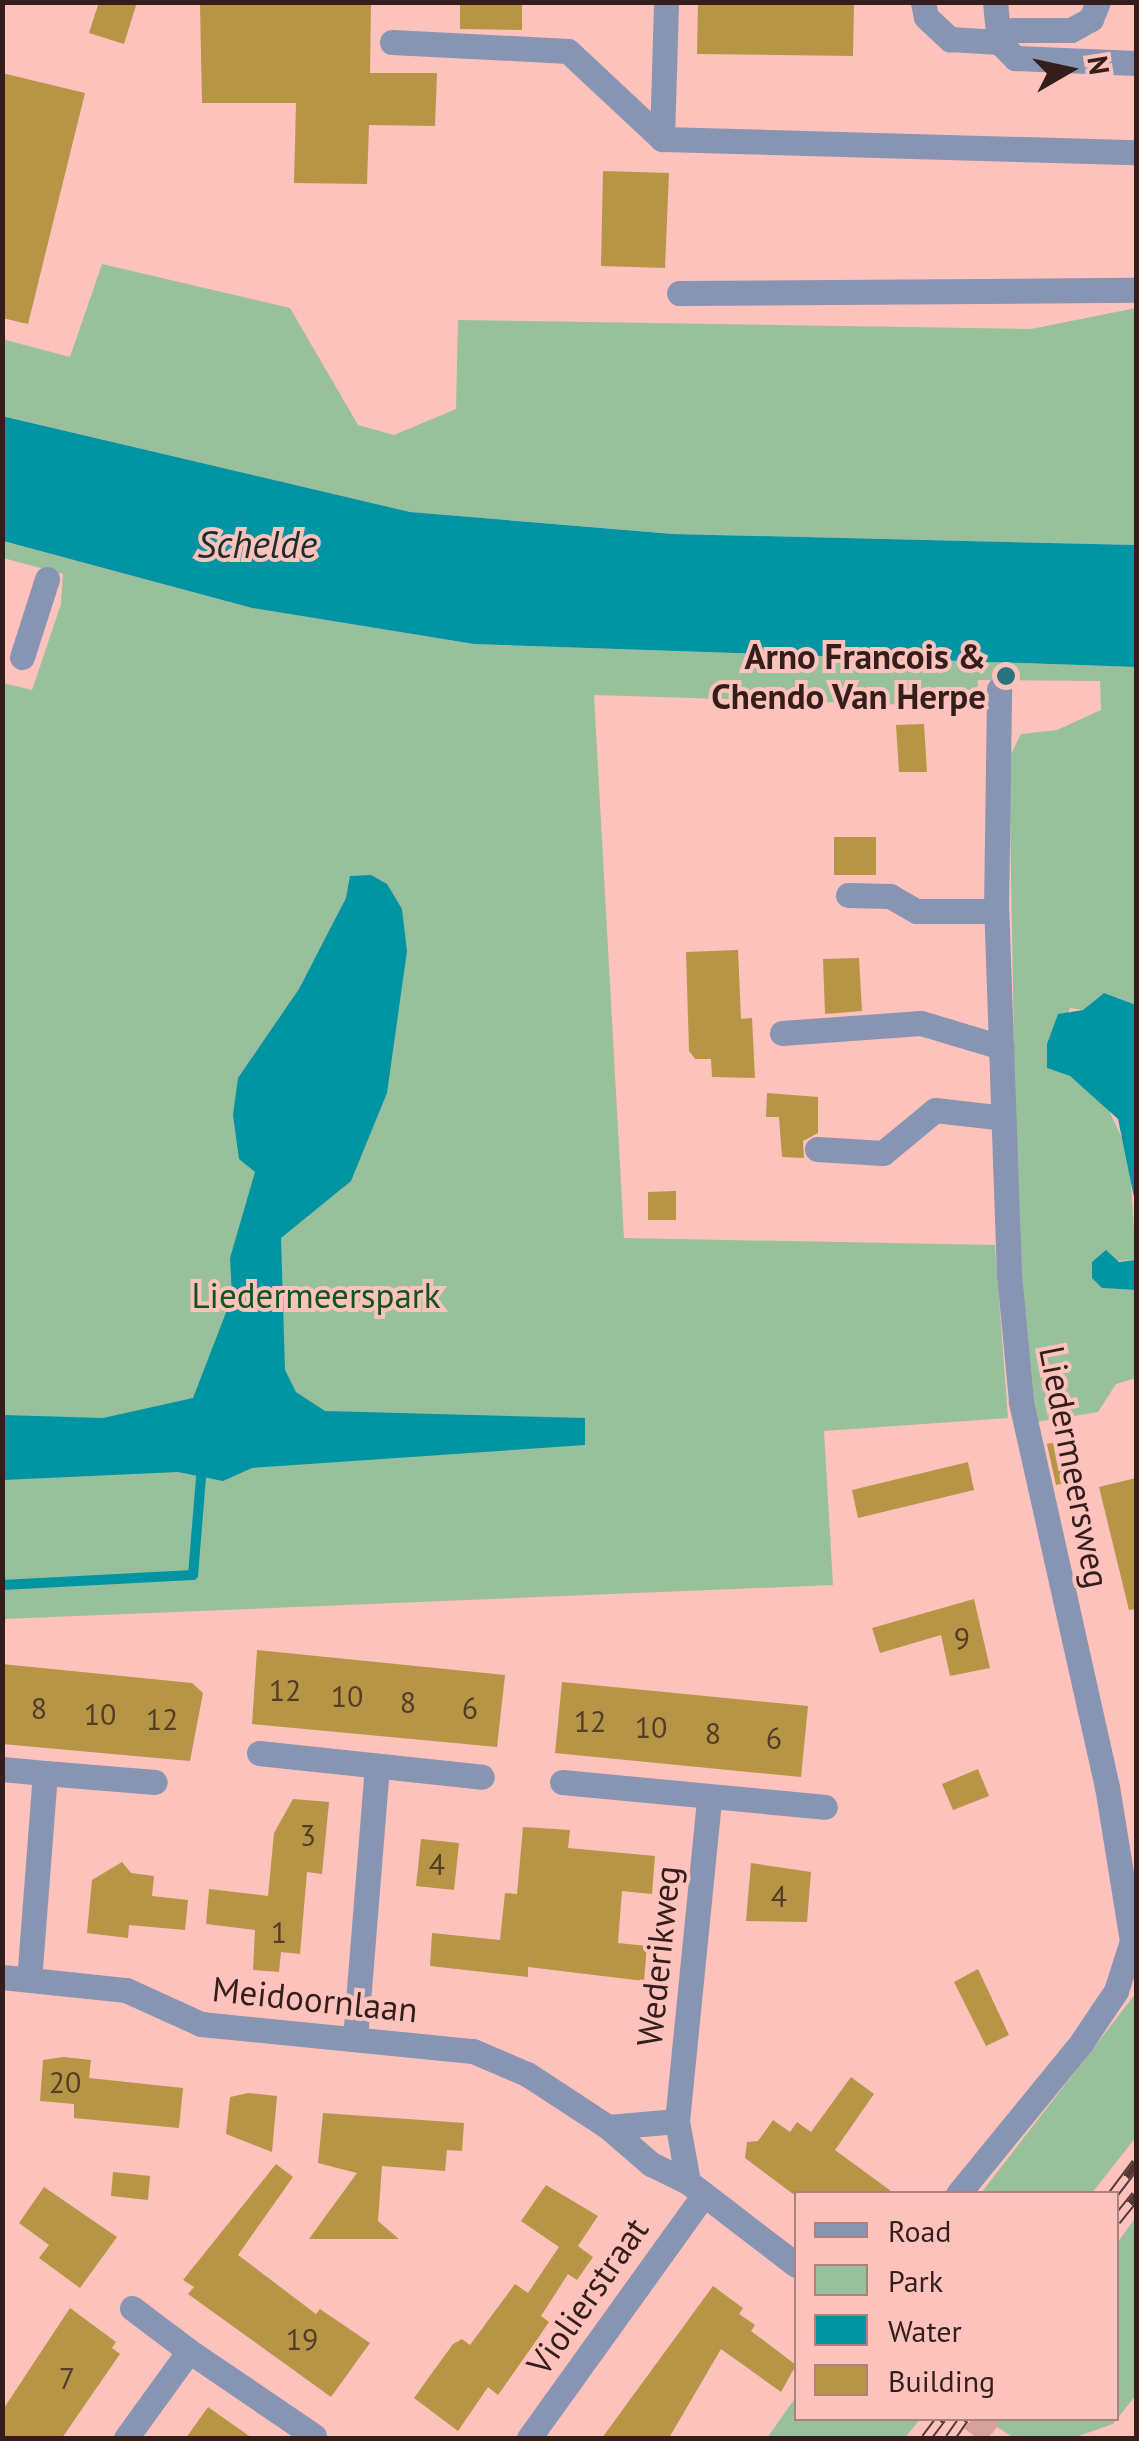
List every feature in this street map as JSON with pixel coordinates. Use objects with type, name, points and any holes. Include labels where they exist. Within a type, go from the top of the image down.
[{"type":"street","points":[[662,139],[666,2]]},
{"type":"street","points":[[923,2],[936,30],[950,40],[999,42],[1014,30],[1072,30],[1091,20],[1098,2]]},
{"type":"street","points":[[995,2],[999,42],[1015,58],[1136,63]]},
{"type":"street","points":[[392,42],[568,50],[662,139],[1136,152]]},
{"type":"street","points":[[678,293],[1136,290]]},
{"type":"street","points":[[22,657],[48,579]]},
{"type":"street","name":"Liedermeersweg","points":[[960,2191],[1090,2030],[1116,1991],[1132,1941],[1108,1787],[1021,1401],[996,910],[999,689]]},
{"type":"street","points":[[848,895],[890,896],[916,911],[996,910]]},
{"type":"street","points":[[782,1033],[920,1023],[1001,1047]]},
{"type":"street","points":[[817,1149],[883,1153],[936,1110],[1004,1118]]},
{"type":"street","points":[[259,1754],[482,1777]]},
{"type":"street","points":[[355,2039],[378,1767]]},
{"type":"street","points":[[2,1768],[154,1782]]},
{"type":"street","points":[[16,1978],[45,1773]]},
{"type":"street","points":[[562,1782],[825,1807]]},
{"type":"street","name":"Wederikweg","points":[[677,2120],[709,1798]]},
{"type":"street","name":"Meidoornlaan","points":[[16,1978],[126,1990],[201,2024],[355,2039],[498,2059],[608,2127],[651,2164],[696,2189],[794,2263]]},
{"type":"street","points":[[608,2127],[677,2120],[696,2189]]},
{"type":"street","name":"Violierstraat","points":[[529,2438],[696,2189]]},
{"type":"street","points":[[132,2308],[314,2436]]},
{"type":"street","points":[[126,2438],[190,2351]]},
{"type":"green space","points":[[102,264],[290,308],[358,425],[394,435],[456,409],[458,320],[1031,329],[1136,308],[1136,545],[673,534],[410,512],[3,416],[2,339],[70,357]]},
{"type":"green space","name":"Liedermeerspark","points":[[2,541],[252,608],[474,644],[1136,667],[1136,1005],[1104,993],[1083,1010],[1070,1008],[1047,1068],[1070,1076],[1106,1104],[1129,1153],[1136,1260],[1092,1262],[1092,1277],[1102,1288],[1136,1290],[1136,1378],[1116,1384],[1098,1412],[1036,1422],[1018,1284],[1009,758],[1021,734],[1057,730],[1101,710],[1100,681],[978,680],[977,707],[594,695],[624,1238],[995,1245],[1008,1418],[824,1431],[833,1585],[3,1619],[3,683],[32,690],[61,604],[63,574],[3,558]]},
{"type":"green space","points":[[1136,1993],[1136,2137],[1094,2191],[983,2191]]},
{"type":"green space","points":[[1136,2217],[1136,2395],[1119,2416],[1119,2240]]},
{"type":"green space","points":[[794,2400],[794,2421],[918,2421],[905,2438],[767,2438]]},
{"type":"green space","points":[[988,2421],[1115,2421],[1073,2438],[1014,2438]]},
{"type":"water","name":"Schelde","points":[[2,416],[410,512],[673,534],[1136,545],[1136,667],[474,644],[252,608],[3,541]]},
{"type":"water","points":[[371,875],[387,884],[402,909],[407,951],[387,1093],[351,1181],[281,1238],[285,1370],[296,1392],[325,1411],[585,1418],[585,1445],[252,1468],[223,1481],[178,1472],[3,1480],[3,1415],[103,1418],[193,1398],[232,1297],[230,1258],[255,1172],[239,1159],[233,1115],[238,1078],[299,989],[346,898],[350,876]]},
{"type":"water","points":[[1104,993],[1136,1005],[1136,1207],[1118,1119],[1070,1076],[1047,1068],[1047,1044],[1058,1014],[1083,1010]]},
{"type":"water","points":[[1106,1250],[1119,1262],[1136,1260],[1136,1290],[1102,1288],[1092,1278],[1092,1262]]},
{"type":"building","points":[[99,2],[137,2],[124,44],[89,33]]},
{"type":"building","points":[[371,2],[370,73],[437,73],[435,126],[369,125],[367,184],[294,183],[296,103],[202,103],[200,5]]},
{"type":"building","points":[[460,2],[522,2],[522,30],[460,29]]},
{"type":"building","points":[[698,2],[854,2],[853,56],[697,54]]},
{"type":"building","points":[[2,73],[85,93],[28,324],[2,318]]},
{"type":"building","points":[[603,171],[669,173],[665,268],[601,266]]},
{"type":"building","points":[[924,724],[927,772],[899,772],[896,725]]},
{"type":"building","points":[[834,837],[876,837],[876,875],[834,875]]},
{"type":"building","points":[[738,950],[741,1019],[752,1018],[755,1078],[712,1077],[711,1059],[695,1059],[689,1051],[686,952]]},
{"type":"building","points":[[859,958],[862,1011],[825,1014],[823,959]]},
{"type":"building","points":[[767,1093],[818,1097],[818,1133],[803,1141],[804,1158],[782,1157],[779,1117],[766,1117]]},
{"type":"building","points":[[676,1191],[676,1220],[648,1220],[648,1192]]},
{"type":"building","points":[[1074,1438],[1082,1479],[1056,1485],[1047,1444]]},
{"type":"building","points":[[968,1462],[974,1490],[858,1518],[852,1490]]},
{"type":"building","points":[[1136,1478],[1136,1609],[1129,1610],[1099,1487]]},
{"type":"building","points":[[974,1599],[990,1668],[950,1676],[941,1635],[880,1653],[872,1628]]},
{"type":"building","points":[[257,1650],[505,1675],[497,1747],[252,1724]]},
{"type":"building","points":[[2,1664],[192,1683],[203,1693],[190,1761],[2,1744]]},
{"type":"building","points":[[562,1682],[808,1706],[801,1777],[555,1753]]},
{"type":"building","points":[[978,1769],[989,1796],[953,1810],[942,1784]]},
{"type":"building","points":[[293,1799],[329,1802],[322,1874],[307,1872],[300,1954],[281,1952],[279,1972],[253,1970],[255,1930],[206,1924],[209,1889],[268,1896],[274,1833]]},
{"type":"building","points":[[523,1827],[570,1830],[568,1848],[655,1856],[652,1894],[622,1891],[618,1943],[647,1946],[644,1981],[528,1967],[528,1977],[430,1966],[432,1933],[500,1940],[505,1893],[517,1894]]},
{"type":"building","points":[[421,1839],[459,1843],[454,1890],[416,1886]]},
{"type":"building","points":[[122,1862],[131,1873],[154,1876],[152,1896],[188,1900],[185,1930],[129,1925],[128,1938],[87,1933],[92,1880]]},
{"type":"building","points":[[751,1863],[811,1872],[807,1922],[746,1921]]},
{"type":"building","points":[[978,1969],[1009,2035],[986,2046],[954,1982]]},
{"type":"building","points":[[43,2060],[91,2060],[89,2078],[183,2088],[179,2128],[74,2118],[74,2104],[40,2101]]},
{"type":"building","points":[[851,2077],[874,2094],[835,2150],[891,2191],[793,2194],[745,2158],[747,2142],[758,2141],[773,2120],[790,2132],[797,2122],[811,2132]]},
{"type":"building","points":[[248,2093],[277,2096],[272,2152],[226,2134],[230,2097]]},
{"type":"building","points":[[323,2113],[464,2123],[462,2151],[447,2150],[445,2171],[382,2166],[378,2221],[399,2239],[309,2239],[357,2173],[318,2163]]},
{"type":"building","points":[[276,2164],[293,2177],[238,2255],[316,2314],[320,2309],[370,2343],[331,2397],[188,2294],[194,2287],[183,2280]]},
{"type":"building","points":[[113,2172],[150,2176],[148,2200],[111,2196]]},
{"type":"building","points":[[546,2185],[598,2216],[578,2246],[593,2257],[577,2280],[568,2274],[541,2316],[549,2322],[498,2395],[488,2387],[458,2431],[414,2398],[453,2344],[462,2339],[470,2345],[515,2284],[528,2293],[559,2247],[521,2221]]},
{"type":"building","points":[[44,2187],[117,2237],[80,2288],[39,2258],[49,2245],[19,2223]]},
{"type":"building","points":[[713,2286],[743,2308],[739,2314],[755,2325],[751,2331],[794,2363],[781,2392],[721,2349],[669,2438],[602,2438]]},
{"type":"building","points":[[70,2308],[116,2342],[112,2348],[120,2354],[62,2438],[2,2438],[2,2411]]},
{"type":"building","points":[[208,2407],[252,2438],[186,2438]]},
{"type":"waterway","points":[[2,1585],[193,1575],[201,1477]]},
{"type":"tunnel","points":[[976,2421],[998,2438]]},
{"type":"railway","points":[[1115,2191],[1136,2163]]},
{"type":"railway","points":[[1119,2216],[1136,2195]]},
{"type":"railway","points":[[926,2438],[939,2421]]},
{"type":"railway","points":[[950,2438],[962,2421]]},
{"type":"place","name":"Arno Francois & Chendo Van Herpe","points":[[1006,676]]}]
